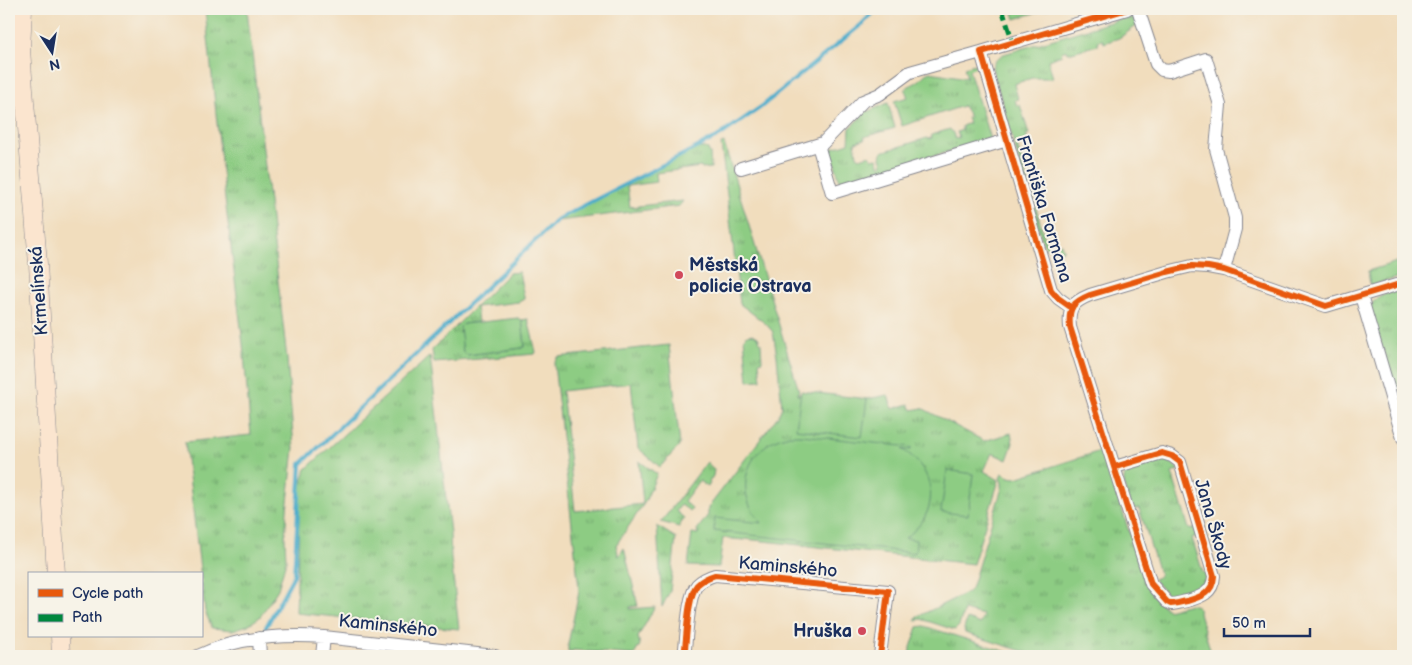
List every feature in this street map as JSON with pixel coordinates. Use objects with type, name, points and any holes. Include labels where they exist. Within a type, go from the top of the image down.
[{"type":"main road","name":"Krmelínská","points":[[23,9],[21,41],[23,77],[38,273],[56,572]]},
{"type":"main road","points":[[60,638],[61,656]]},
{"type":"street","points":[[741,168],[818,145],[827,140],[863,101],[880,94],[910,72],[1127,9]]},
{"type":"street","points":[[1138,9],[1156,64],[1162,70],[1169,71],[1206,59],[1220,105],[1216,149],[1235,218],[1235,229],[1224,270]]},
{"type":"street","name":"Františka Formana","points":[[981,52],[1051,290],[1058,298],[1072,308],[1078,300],[1090,295],[1192,266],[1208,266],[1224,270],[1326,306],[1403,283]]},
{"type":"street","name":"Františka Formana","points":[[818,145],[832,193],[1007,140]]},
{"type":"street","points":[[1361,296],[1403,438]]},
{"type":"street","name":"Jana Škody","points":[[1072,308],[1069,317],[1070,327],[1151,584],[1171,604],[1200,602],[1212,586],[1214,576],[1180,462],[1172,456],[1162,454],[1115,467]]},
{"type":"street","name":"Kaminského","points":[[684,656],[692,594],[697,585],[704,579],[714,575],[888,591],[880,656]]},
{"type":"street","name":"Kaminského","points":[[198,656],[226,646],[259,638],[297,636],[324,637],[448,653],[495,656]]},
{"type":"street","name":"Kaminského","points":[[322,656],[324,637]]},
{"type":"street","points":[[259,638],[260,656]]},
{"type":"green space","points":[[205,9],[247,9],[287,359],[294,448],[285,538],[286,561],[278,589],[260,617],[248,625],[233,630],[212,628],[205,611],[202,572],[200,572],[185,442],[251,435],[243,344],[225,199]]},
{"type":"green space","points":[[1012,9],[1048,9],[1015,19]]},
{"type":"green space","points":[[1127,17],[1134,18],[1138,25],[1119,38],[1104,43],[1103,40],[1097,41],[1098,45],[1068,53],[1067,50],[1061,52],[1062,55],[1048,60],[1053,78],[1032,78],[1014,84],[1018,99],[1015,100],[1017,106],[1020,105],[1029,134],[1026,135],[1028,141],[1017,145],[1046,242],[1054,245],[1061,243],[1063,250],[1052,250],[1043,244],[992,68],[996,60],[1004,54]]},
{"type":"green space","points":[[975,64],[976,67],[969,70],[990,139],[841,184],[830,149],[849,143],[850,128],[864,113],[888,103],[895,128],[864,137],[865,139],[855,142],[857,156],[860,158],[869,155],[872,159],[877,158],[880,166],[883,164],[882,152],[932,138],[931,135],[950,129],[955,139],[959,138],[957,132],[962,130],[962,126],[969,123],[967,118],[970,117],[963,106],[902,126],[894,101],[908,97],[907,87],[930,72],[967,78],[964,67]]},
{"type":"green space","points":[[724,143],[799,391],[797,396],[801,392],[867,399],[888,395],[892,409],[909,404],[912,410],[922,408],[984,441],[1011,433],[1013,443],[1007,460],[992,453],[984,471],[999,480],[973,564],[723,538],[719,567],[688,566],[692,533],[698,534],[697,530],[708,515],[708,508],[778,416],[782,407],[773,332],[766,324],[740,304],[721,144]]},
{"type":"green space","points":[[698,148],[708,149],[711,168],[702,169],[701,167],[656,173],[657,182],[627,186],[630,207],[683,201],[679,206],[558,221],[560,219]]},
{"type":"green space","points":[[1403,260],[1403,276],[1370,285],[1368,271]]},
{"type":"green space","points":[[519,272],[524,299],[519,302],[476,307],[478,322],[463,324],[463,352],[467,355],[522,348],[525,345],[522,320],[528,319],[535,354],[434,363],[432,350],[509,273]]},
{"type":"green space","points":[[1403,289],[1403,420],[1370,309],[1379,297]]},
{"type":"green space","points":[[518,318],[522,320],[525,346],[522,348],[467,355],[463,352],[460,327],[463,324]]},
{"type":"green space","points":[[753,334],[758,337],[761,344],[762,361],[759,362],[761,380],[748,381],[744,338],[747,335]]},
{"type":"green space","points":[[669,345],[680,445],[660,467],[638,448],[631,383],[562,391],[575,511],[643,504],[639,461],[657,474],[645,502],[616,545],[617,555],[619,556],[624,548],[638,606],[630,607],[630,609],[655,607],[638,637],[640,645],[634,655],[568,651],[579,588],[554,364],[558,357]]},
{"type":"green space","points":[[430,356],[459,629],[296,613],[300,488],[306,469]]},
{"type":"green space","points":[[801,391],[867,399],[862,437],[796,429]]},
{"type":"green space","points":[[790,435],[911,447],[911,450],[902,449],[914,458],[923,469],[930,493],[925,517],[917,528],[905,538],[916,540],[915,553],[714,531],[715,518],[762,523],[752,509],[746,492],[749,469],[756,455],[768,444],[781,437]]},
{"type":"green space","points":[[1101,443],[1146,586],[1167,610],[1190,604],[1197,606],[1212,656],[1038,656],[965,633],[964,629],[967,619],[980,624],[983,615],[964,610],[959,626],[955,630],[921,619],[915,621],[917,617],[971,589],[1002,488],[1000,478],[1002,473],[1016,478],[1097,452],[1098,444]]},
{"type":"green space","points":[[1161,458],[1168,459],[1179,470],[1172,473],[1189,529],[1197,527],[1199,535],[1192,538],[1203,573],[1210,571],[1210,582],[1197,593],[1171,599],[1153,579],[1160,576],[1139,508],[1132,510],[1124,483],[1124,477],[1131,468]]},
{"type":"green space","points":[[707,462],[714,470],[710,483],[708,487],[699,481],[684,501],[692,508],[690,511],[681,505],[676,511],[684,518],[679,527],[661,522]]},
{"type":"green space","points":[[947,470],[973,474],[968,515],[941,512]]},
{"type":"green space","points":[[657,526],[676,538],[670,591],[662,607]]},
{"type":"green space","points":[[924,626],[1020,656],[908,656],[918,627]]},
{"type":"waterway","points":[[265,634],[266,627],[294,575],[301,464],[558,219],[719,136],[761,107],[862,24],[877,9]]},
{"type":"marked path","points":[[1002,9],[1013,42]]},
{"type":"cycle path","points":[[1072,308],[1058,298],[1051,290],[981,52],[1127,9]]},
{"type":"cycle path","points":[[1115,467],[1162,453],[1172,456],[1180,462],[1214,576],[1211,587],[1201,596],[1171,604],[1151,584],[1070,327],[1071,310],[1079,300],[1090,295],[1192,266],[1224,270],[1326,306],[1403,283]]},
{"type":"cycle path","points":[[684,656],[689,608],[694,591],[697,585],[715,575],[888,591],[880,656]]},
{"type":"place","name":"Městská policie Ostrava","points":[[679,275]]},
{"type":"place","name":"Hruška","points":[[862,631]]}]
